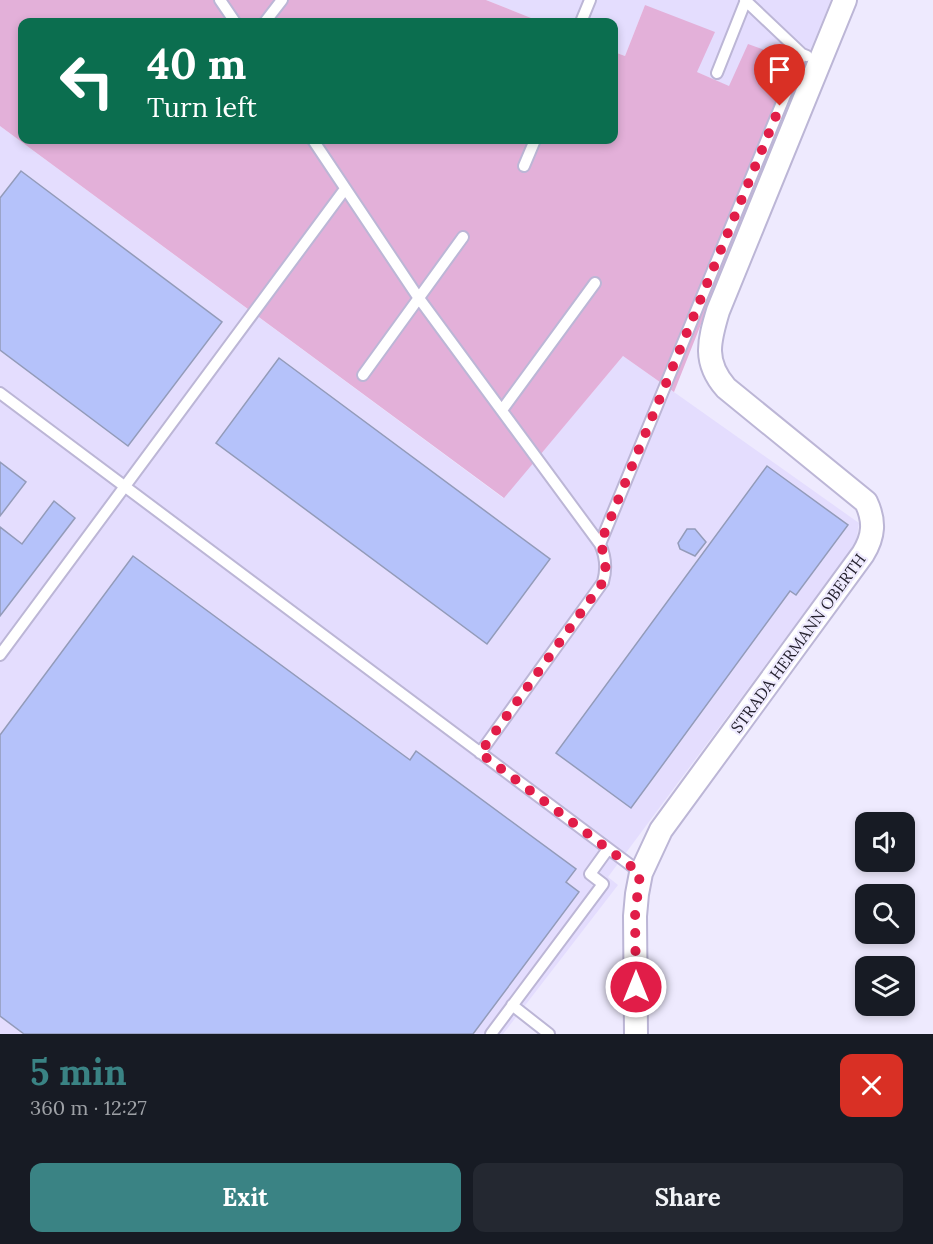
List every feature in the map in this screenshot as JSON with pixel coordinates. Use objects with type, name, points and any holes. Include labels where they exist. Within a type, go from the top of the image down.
[{"type":"street","name":"STRADA HERMANN OBERTH","points":[[636,1034],[635,916],[640,873],[661,830],[870,543],[873,528],[872,514],[866,502],[726,388],[716,377],[710,362],[709,347],[718,311],[811,57],[845,0]]},
{"type":"lane","points":[[220,0],[232,18]]},
{"type":"lane","points":[[225,0],[232,18]]},
{"type":"lane","points":[[268,18],[282,0]]},
{"type":"lane","points":[[583,18],[590,0]]},
{"type":"lane","points":[[600,544],[811,57],[746,0],[717,73]]},
{"type":"lane","points":[[316,144],[418,297],[600,544],[605,554],[603,582],[480,753]]},
{"type":"lane","points":[[524,166],[533,144]]},
{"type":"lane","points":[[0,655],[345,189]]},
{"type":"lane","points":[[363,375],[463,237]]},
{"type":"lane","points":[[502,410],[595,283]]},
{"type":"lane","points":[[0,393],[640,873]]},
{"type":"lane","points":[[491,1034],[603,884],[590,874],[608,849]]},
{"type":"lane","points":[[512,1005],[549,1034]]},
{"type":"shaded area","points":[[0,0],[486,0],[531,18],[18,18],[18,139],[0,126]]},
{"type":"shaded area","points":[[486,0],[831,0],[801,73],[797,62],[730,87],[697,72],[645,5],[625,56],[618,53],[618,18],[531,18]]},
{"type":"shaded area","points":[[645,5],[715,32],[697,72],[729,86],[748,44],[798,62],[801,73],[674,392],[623,356],[504,498],[24,144],[618,144],[618,53],[625,56]]},
{"type":"shaded area","points":[[0,126],[18,139],[18,144],[24,144],[503,498],[623,356],[859,523],[856,543],[608,877],[618,885],[503,1034],[0,1034]]},
{"type":"building","points":[[21,171],[222,322],[128,446],[0,350],[0,198]]},
{"type":"building","points":[[279,358],[550,559],[487,644],[216,443]]},
{"type":"building","points":[[0,462],[26,482],[0,516]]},
{"type":"building","points":[[767,466],[848,525],[796,595],[790,591],[631,808],[556,753]]},
{"type":"building","points":[[54,501],[75,518],[0,616],[0,527],[22,544]]},
{"type":"building","points":[[687,529],[695,529],[706,542],[695,556],[680,549],[678,543]]},
{"type":"building","points":[[133,556],[410,760],[416,751],[576,869],[566,882],[579,892],[473,1034],[24,1034],[0,1016],[0,735]]},
{"type":"route","points":[[636,987],[635,916],[640,873],[480,753],[603,582],[606,564],[605,554],[600,544],[780,106]]}]
